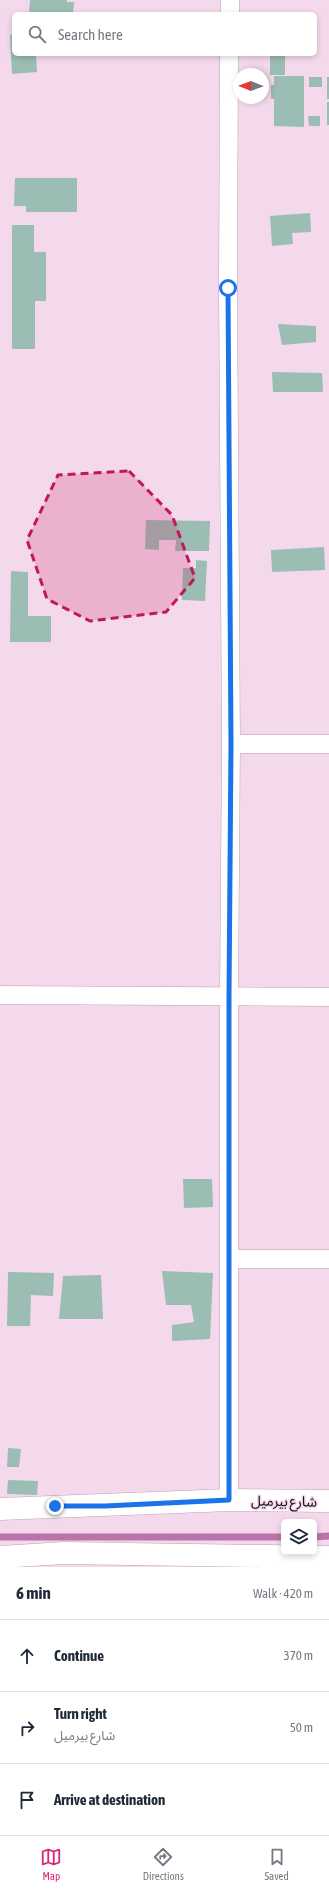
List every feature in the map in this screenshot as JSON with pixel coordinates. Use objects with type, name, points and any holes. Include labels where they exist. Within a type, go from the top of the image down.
[{"type":"street","points":[[230,0],[230,12]]},
{"type":"street","points":[[229,56],[228,295],[231,744],[229,996],[229,1500]]},
{"type":"street","points":[[231,744],[329,744]]},
{"type":"street","points":[[0,995],[329,997]]},
{"type":"street","points":[[230,1259],[329,1259]]},
{"type":"street","name":"شارع بيرميل","points":[[0,1509],[229,1500],[329,1501]]},
{"type":"street","points":[[0,1557],[64,1553],[236,1562],[329,1557]]},
{"type":"highlighted area","points":[[129,471],[172,515],[195,578],[166,612],[90,621],[47,599],[27,540],[58,475]]},
{"type":"building","points":[[30,0],[67,0],[67,2],[74,2],[73,12],[29,12]]},
{"type":"building","points":[[12,34],[12,56],[36,56],[37,72],[12,74],[10,35]]},
{"type":"building","points":[[270,56],[285,56],[285,75],[270,75]]},
{"type":"building","points":[[274,76],[304,76],[304,127],[274,126],[274,99],[271,99],[271,85],[274,85]]},
{"type":"building","points":[[309,77],[322,77],[322,87],[309,87]]},
{"type":"building","points":[[327,77],[329,77],[329,99],[327,99]]},
{"type":"building","points":[[327,102],[329,102],[329,125],[327,125]]},
{"type":"building","points":[[308,116],[320,116],[320,126],[309,126]]},
{"type":"building","points":[[15,178],[77,178],[77,212],[26,212],[26,206],[14,206]]},
{"type":"building","points":[[310,213],[311,232],[292,233],[293,244],[272,246],[270,216]]},
{"type":"building","points":[[12,225],[34,225],[34,252],[46,252],[46,301],[35,301],[35,349],[12,349]]},
{"type":"building","points":[[278,324],[316,326],[316,342],[282,345]]},
{"type":"building","points":[[272,372],[322,373],[323,392],[273,392]]},
{"type":"building","points":[[146,520],[210,521],[209,551],[175,551],[176,540],[159,540],[159,550],[145,549]]},
{"type":"building","points":[[324,547],[325,570],[272,572],[271,550]]},
{"type":"building","points":[[196,560],[207,561],[205,601],[182,600],[183,568],[196,568]]},
{"type":"building","points":[[11,571],[28,572],[28,616],[51,616],[51,642],[10,642]]},
{"type":"building","points":[[183,1179],[212,1179],[213,1207],[184,1208]]},
{"type":"building","points":[[162,1271],[213,1273],[210,1339],[172,1341],[172,1325],[194,1322],[191,1305],[166,1305]]},
{"type":"building","points":[[8,1272],[54,1273],[53,1296],[31,1295],[30,1326],[7,1326]]},
{"type":"building","points":[[101,1275],[103,1319],[59,1319],[63,1276]]},
{"type":"building","points":[[8,1448],[21,1449],[19,1467],[7,1467]]},
{"type":"building","points":[[8,1480],[38,1481],[37,1495],[7,1494]]},
{"type":"waterway","points":[[317,1537],[329,1536]]},
{"type":"waterway","points":[[0,1537],[281,1537]]},
{"type":"route","points":[[55,1506],[105,1506],[229,1500],[229,996],[231,744],[228,288]]}]
